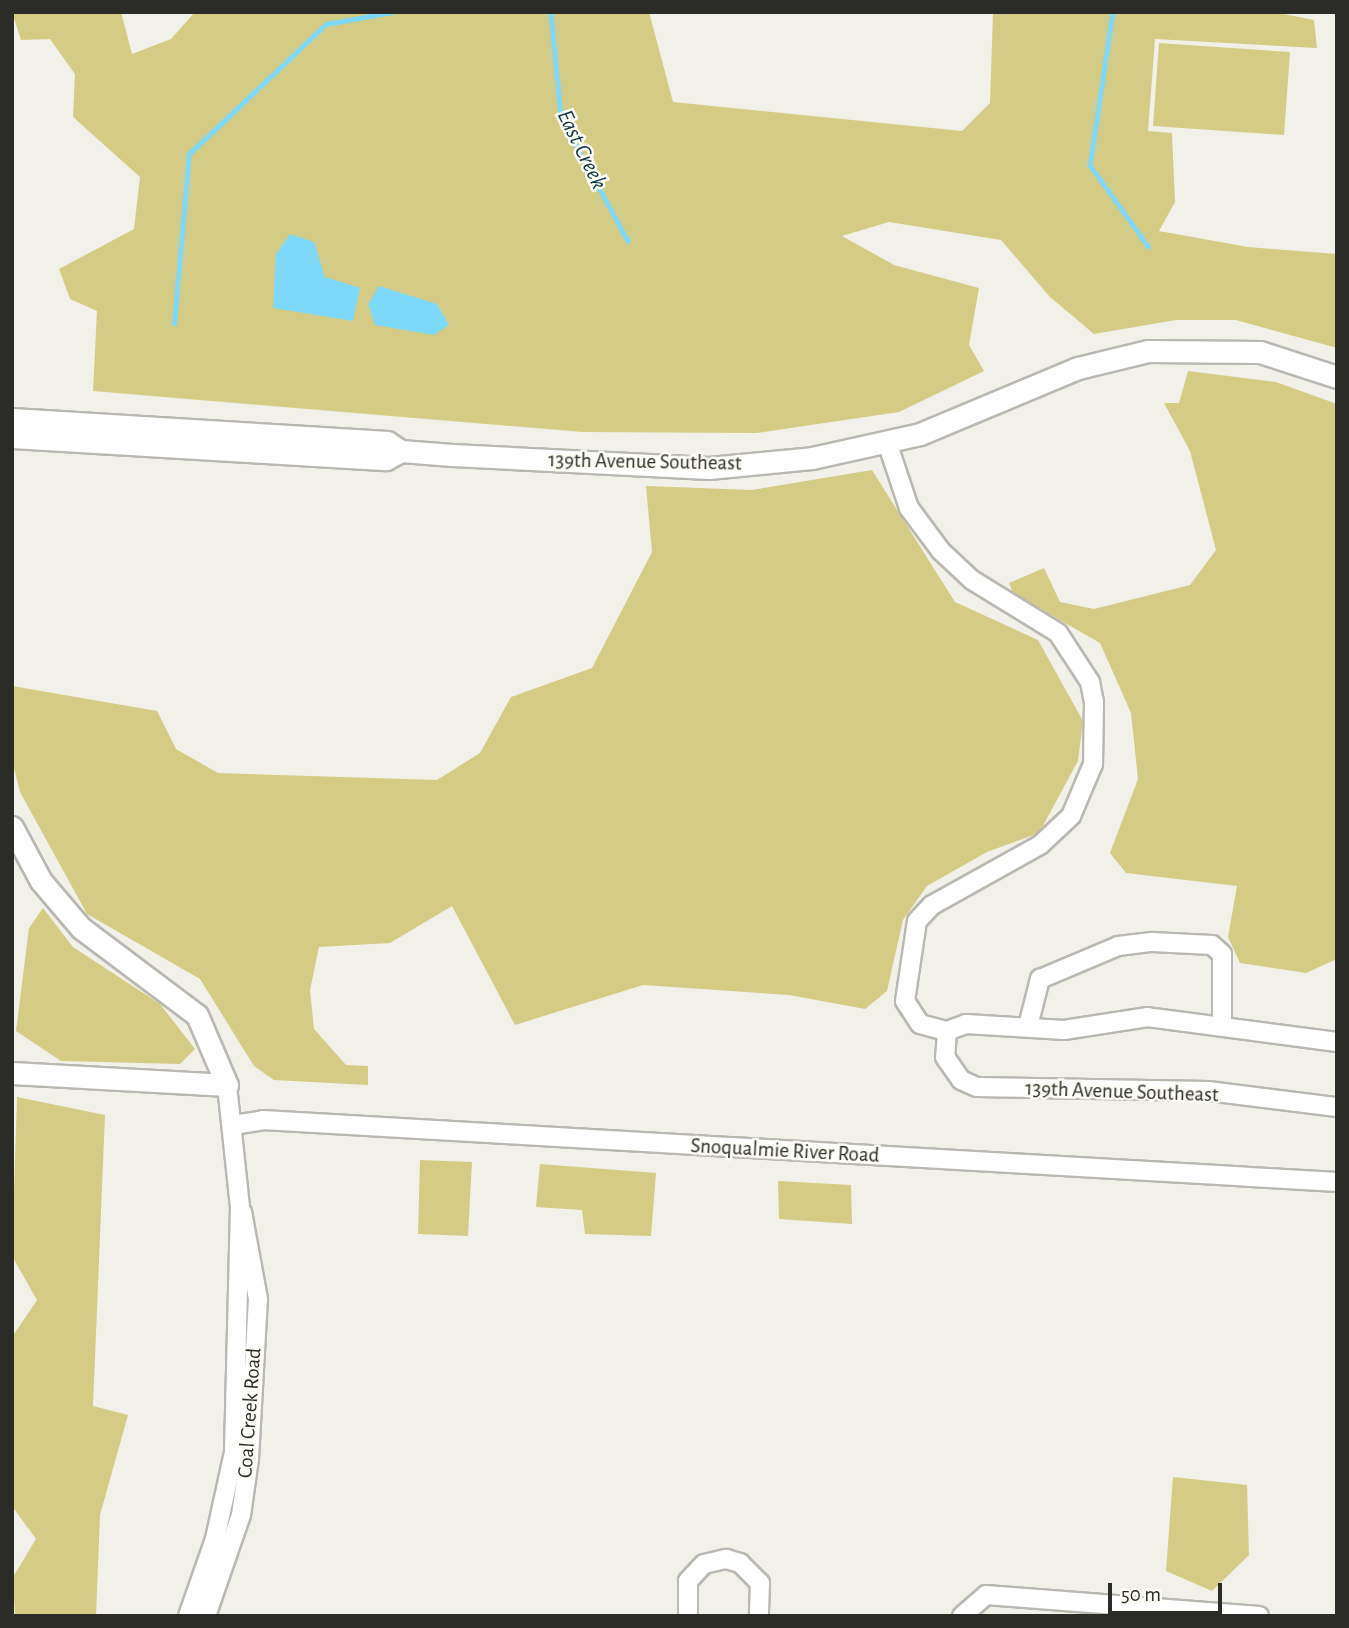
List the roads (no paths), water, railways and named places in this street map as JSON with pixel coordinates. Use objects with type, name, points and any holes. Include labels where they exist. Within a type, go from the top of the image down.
[{"type":"street","name":"139th Avenue Southeast","points":[[12,419],[387,442],[401,451],[709,468],[812,458],[887,442],[1078,369],[1148,351],[1260,352],[1337,377]]},
{"type":"street","name":"139th Avenue Southeast","points":[[12,437],[386,459],[401,451]]},
{"type":"street","points":[[887,442],[909,508],[940,551],[972,580],[1058,633],[1090,682],[1094,702],[1093,764],[1071,816],[1040,845],[932,905],[917,921],[905,1001],[920,1024],[947,1031],[965,1024],[1064,1030],[1148,1017],[1222,1022],[1337,1042]]},
{"type":"street","points":[[12,827],[41,881],[81,928],[197,1015],[227,1085],[12,1073]]},
{"type":"street","points":[[1028,1026],[1040,979],[1118,946],[1152,942],[1212,945],[1222,954],[1222,1022]]},
{"type":"street","name":"139th Avenue Southeast","points":[[947,1031],[945,1057],[961,1080],[977,1087],[1208,1091],[1337,1107]]},
{"type":"street","name":"Coal Creek Road","points":[[188,1616],[215,1539],[234,1452],[240,1207],[227,1085]]},
{"type":"street","name":"Snoqualmie River Road","points":[[233,1125],[263,1120],[1337,1182]]},
{"type":"street","name":"Coal Creek Road","points":[[206,1616],[241,1515],[249,1459],[258,1288],[240,1207]]},
{"type":"street","points":[[688,1616],[688,1581],[704,1564],[726,1559],[740,1563],[760,1583],[759,1616]]},
{"type":"street","points":[[962,1616],[977,1598],[998,1596],[1259,1616]]},
{"type":"water","points":[[290,234],[314,242],[325,277],[360,288],[353,321],[273,308],[276,254]]},
{"type":"water","points":[[379,286],[437,304],[449,325],[434,335],[375,325],[368,304]]},
{"type":"waterway","points":[[174,324],[189,154],[326,24],[393,12]]},
{"type":"waterway","name":"East Creek","points":[[551,12],[561,118],[628,241]]},
{"type":"waterway","points":[[1113,12],[1090,165],[1148,246]]}]
